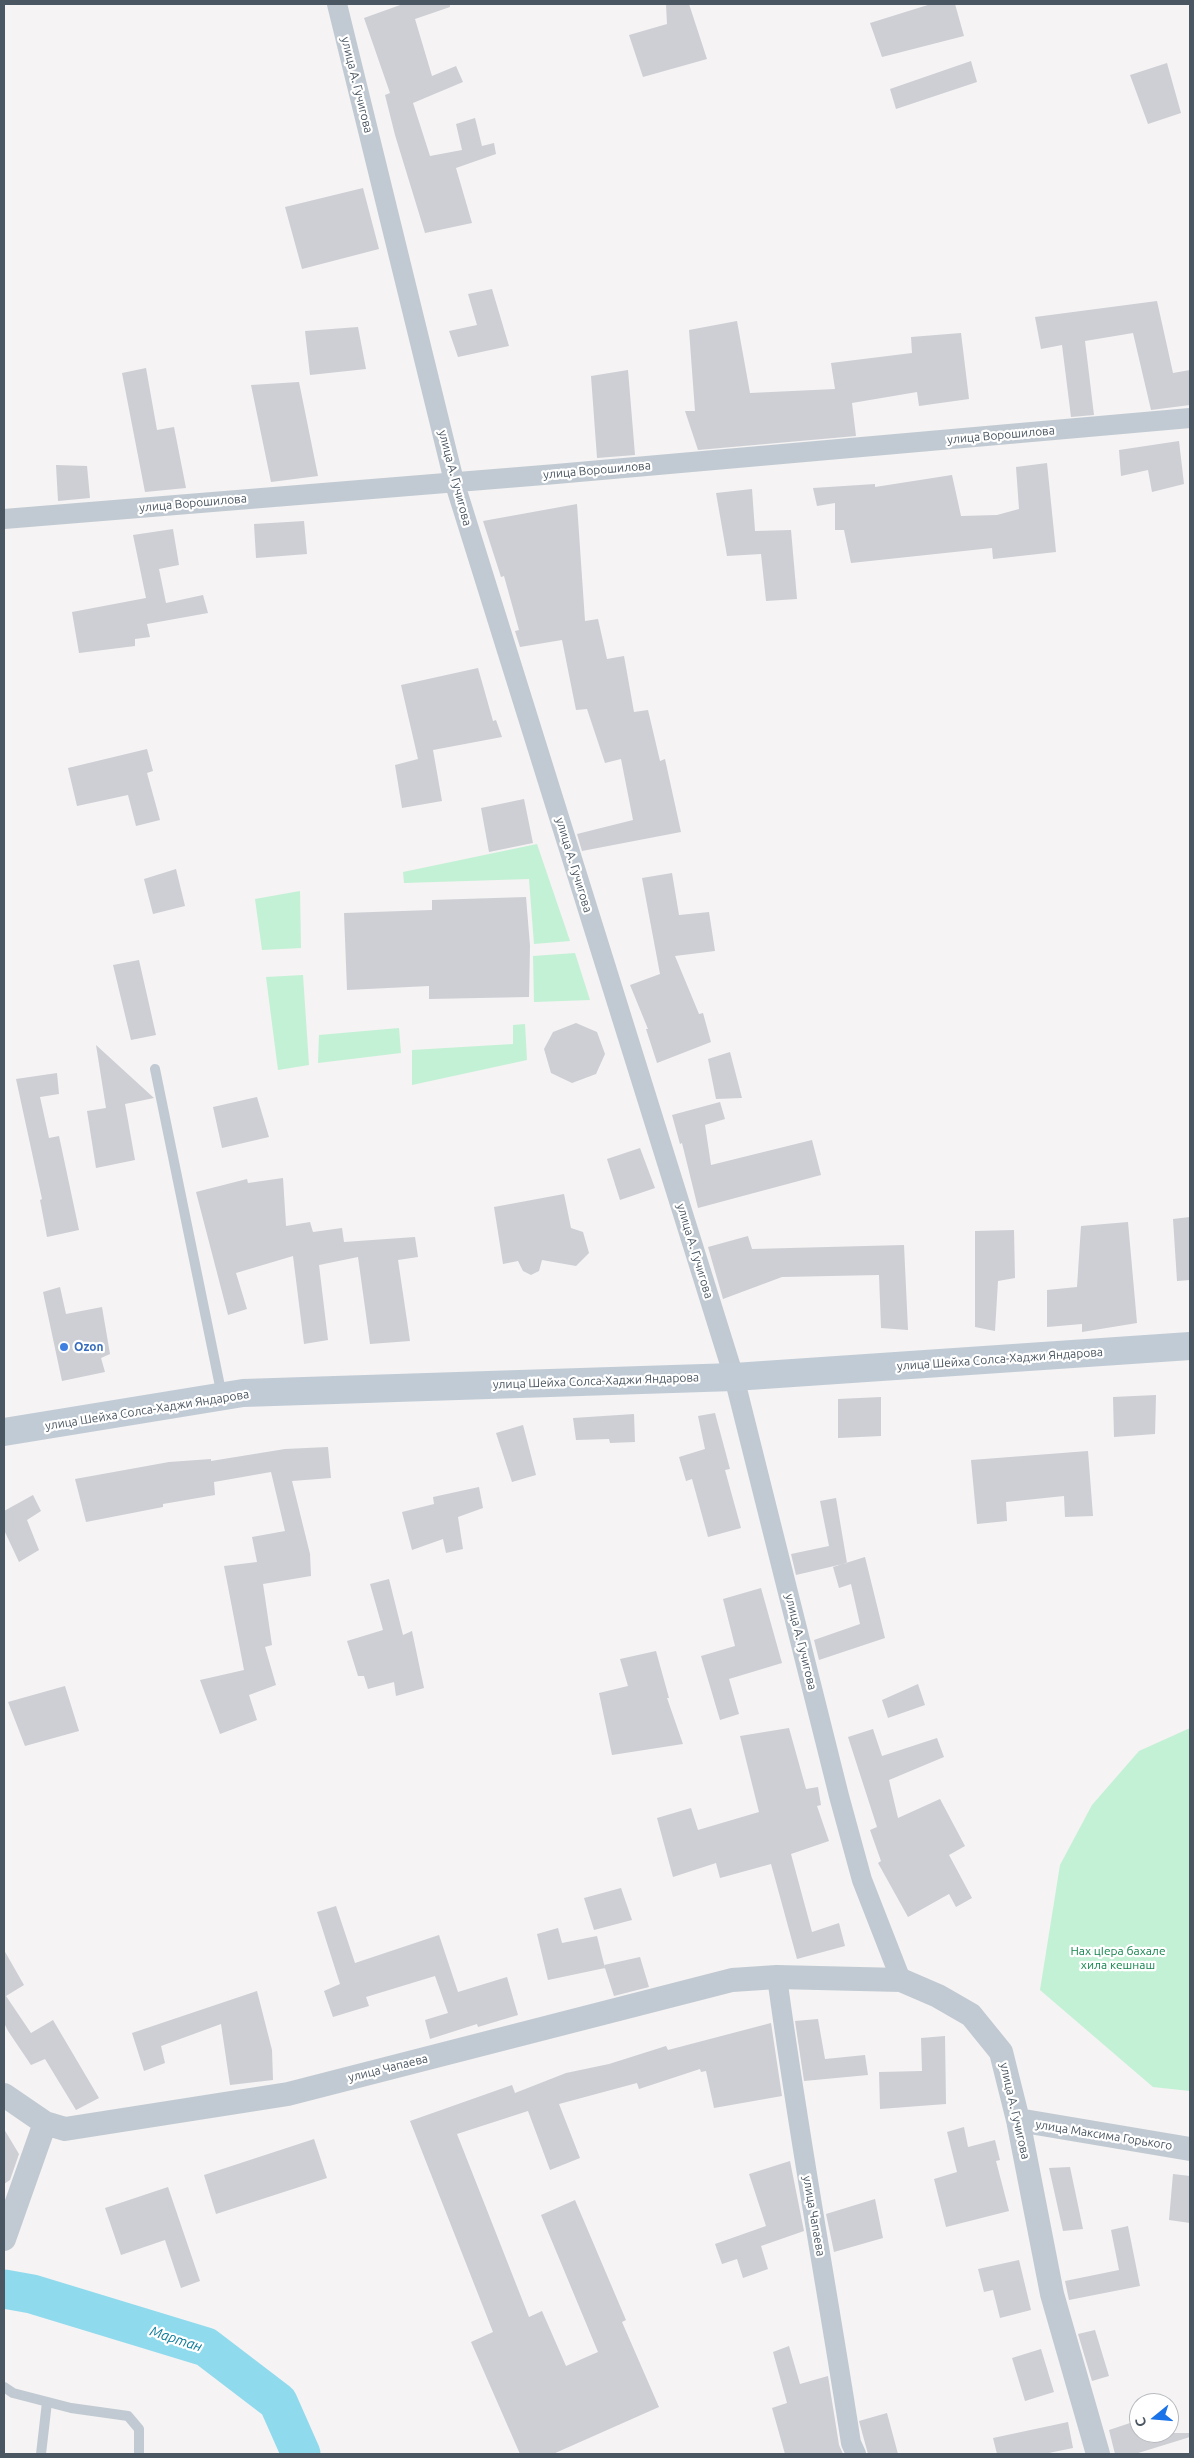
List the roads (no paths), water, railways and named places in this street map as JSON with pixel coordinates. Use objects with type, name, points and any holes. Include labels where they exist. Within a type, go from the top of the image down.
[{"type":"main road","name":"улица Шейха Солса-Хаджи Яндарова","points":[[4,1432],[243,1393],[734,1377],[1190,1346]]},
{"type":"street","name":"улица А. Гучигова","points":[[337,4],[454,481],[734,1377],[839,1796],[862,1880],[901,1980],[938,1996],[971,2016],[1001,2052],[1018,2120],[1052,2294],[1098,2454]]},
{"type":"street","name":"улица Ворошилова","points":[[4,519],[556,474],[1190,418]]},
{"type":"street","name":"улица Чапаева","points":[[4,2095],[45,2123],[65,2129],[288,2094],[732,1980],[777,1978],[901,1980]]},
{"type":"street","name":"улица Чапаева","points":[[777,1978],[794,2107],[817,2229],[851,2443],[856,2454]]},
{"type":"street","name":"улица Максима Горького","points":[[1018,2120],[1190,2149]]},
{"type":"street","points":[[4,2239],[45,2123]]},
{"type":"lane","points":[[155,1069],[222,1397]]},
{"type":"lane","points":[[4,2387],[13,2394],[46,2402],[128,2416],[139,2429],[139,2454]]},
{"type":"lane","points":[[41,2454],[46,2402]]},
{"type":"waterway","name":"Мартан","points":[[4,2289],[32,2294],[206,2347],[278,2402],[301,2454]]},
{"type":"place","name":"Ozon","points":[[64,1347]]},
{"type":"park label","name":"Нах цIера бахале хила кешнаш","points":[[1118,1958]]}]
